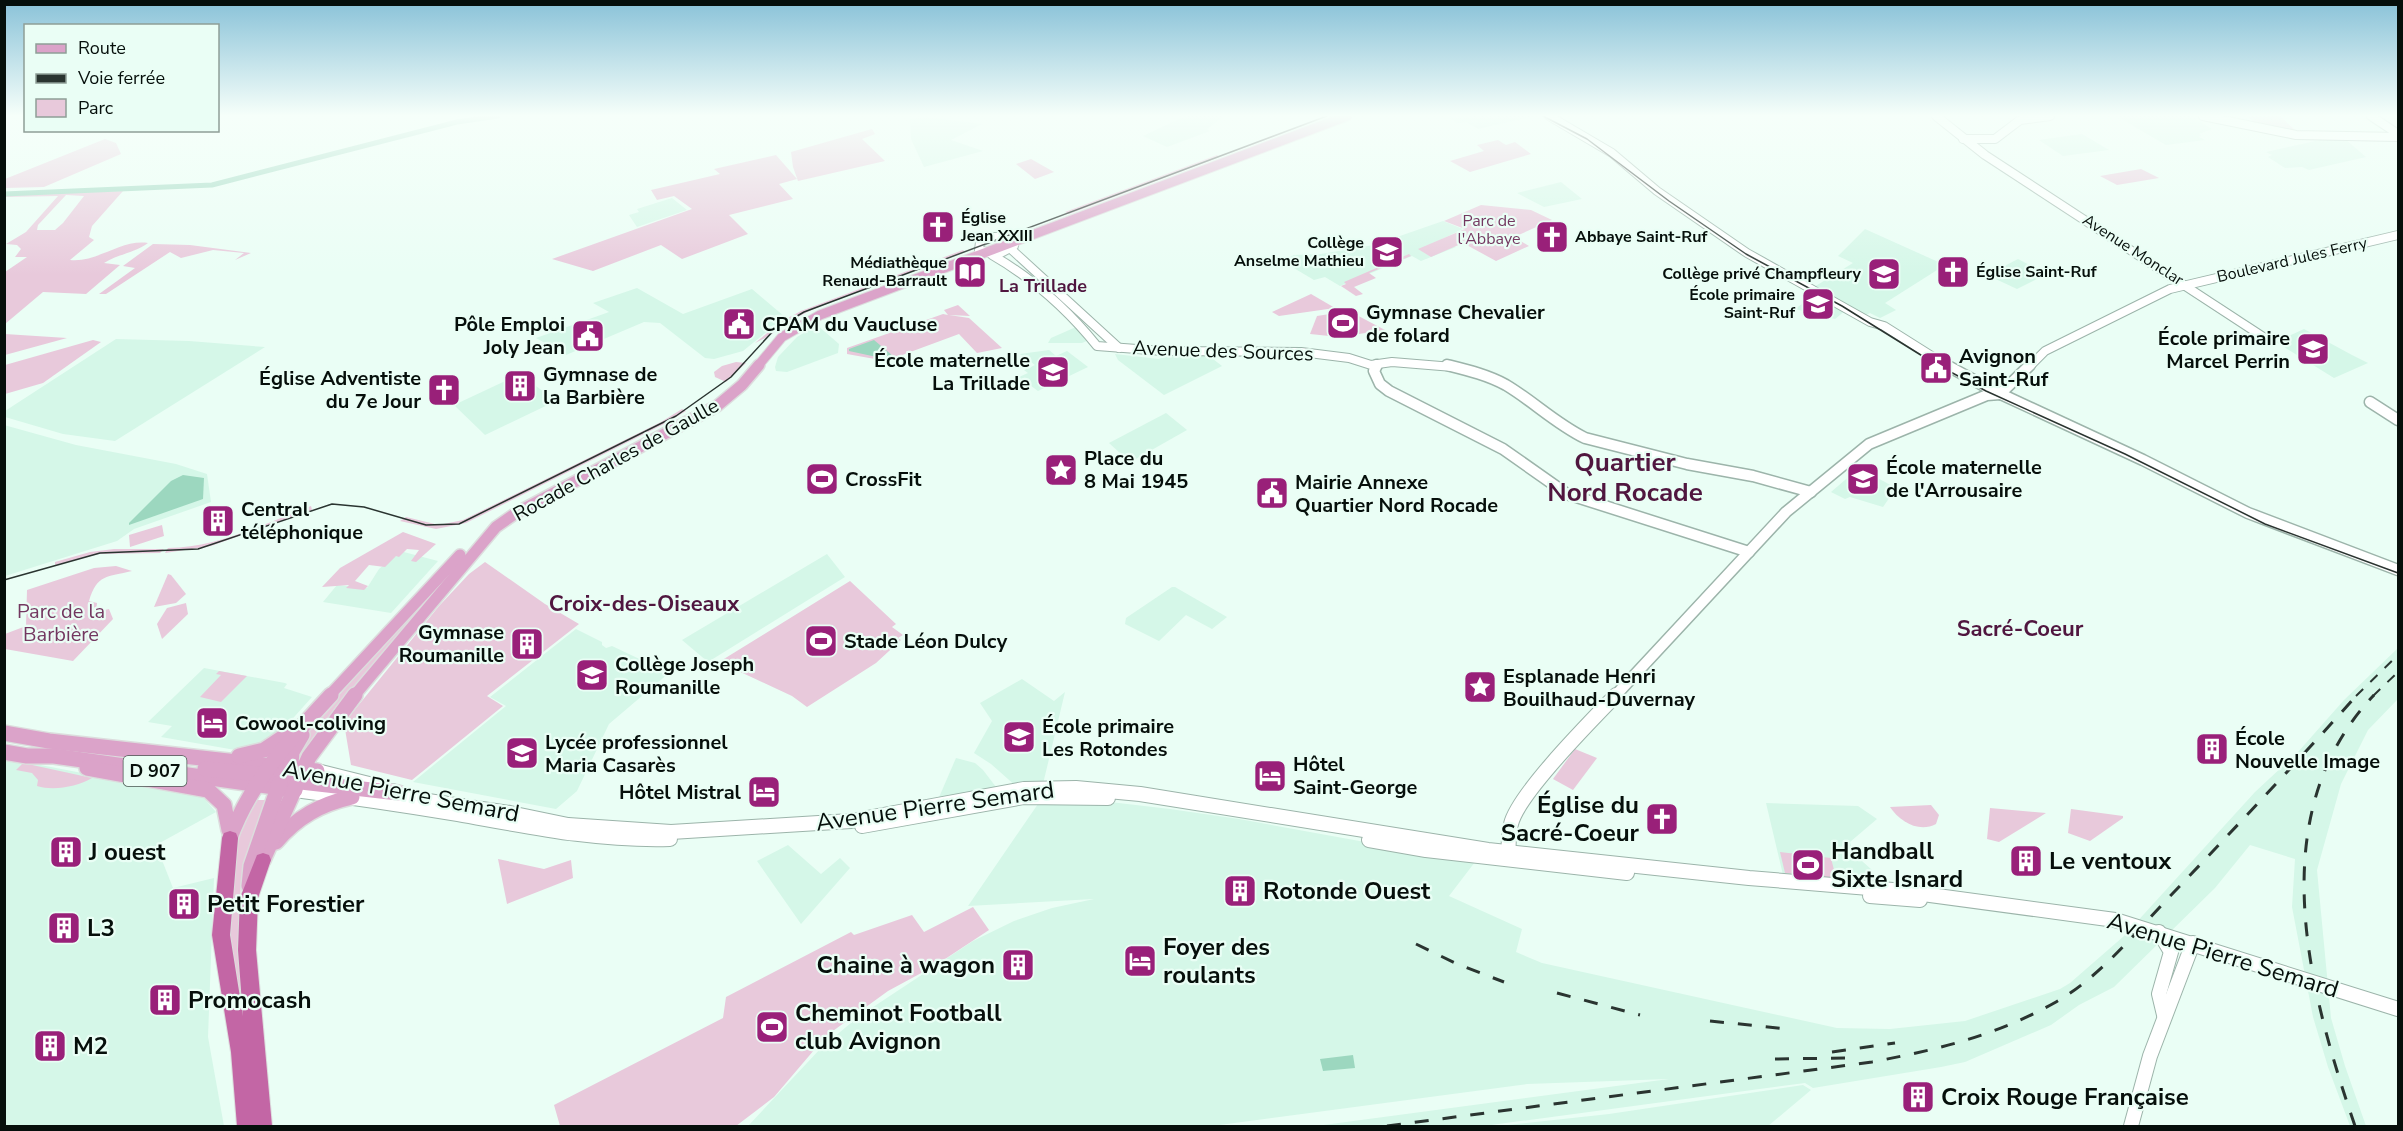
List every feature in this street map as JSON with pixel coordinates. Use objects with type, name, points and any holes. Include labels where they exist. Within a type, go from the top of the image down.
[{"type":"highway","points":[[230,838],[221,935],[240,1052],[247,1126]]},
{"type":"highway","name":"Rocade Charles de Gaulle","points":[[262,1126],[247,950],[249,897],[263,860]]},
{"type":"main road","name":"Rocade Charles de Gaulle","points":[[1012,243],[1203,169]]},
{"type":"main road","name":"Rocade Charles de Gaulle","points":[[230,838],[235,820],[284,777],[460,566],[496,527],[529,505],[683,426],[729,399],[782,337],[812,318],[1209,169]]},
{"type":"main road","name":"Rocade Charles de Gaulle","points":[[263,860],[284,777],[330,695],[482,531],[503,514],[700,410],[733,385],[769,340],[800,318],[985,253]]},
{"type":"main road","points":[[784,342],[812,318]]},
{"type":"main road","points":[[683,426],[720,411]]},
{"type":"main road","points":[[524,514],[585,475]]},
{"type":"main road","points":[[225,760],[253,755],[270,748],[282,740],[330,695]]},
{"type":"main road","points":[[249,897],[251,866],[296,743],[330,695]]},
{"type":"main road","name":"Avenue Pierre Semard","points":[[4,733],[49,741],[225,760],[284,777]]},
{"type":"main road","name":"Avenue Pierre Semard","points":[[4,752],[27,756],[54,756],[284,777]]},
{"type":"main road","points":[[27,756],[97,772],[208,790],[224,805],[229,820],[230,838]]},
{"type":"main road","points":[[284,777],[383,793],[398,793]]},
{"type":"main road","points":[[263,860],[282,834],[305,813],[352,797]]},
{"type":"street","points":[[1629,169],[1664,196],[1747,253],[2000,394],[2143,460],[2257,518],[2398,570]]},
{"type":"street","name":"Avenue Monclar","points":[[2008,169],[2271,342]]},
{"type":"street","name":"Boulevard Jules Ferry","points":[[2000,394],[2045,351],[2170,290],[2398,235]]},
{"type":"street","points":[[1012,243],[1108,342]]},
{"type":"street","name":"Avenue des Sources","points":[[985,253],[1014,268],[1067,314],[1097,346],[1108,342],[1119,348],[1164,351],[1315,353],[1349,358],[1376,369]]},
{"type":"street","points":[[1749,552],[1567,494],[1503,449],[1389,391],[1380,384],[1376,369],[1392,362],[1440,364],[1475,372],[1512,389],[1563,426],[1585,438],[1687,465],[1753,476],[1811,492]]},
{"type":"street","points":[[1509,856],[1511,823],[1522,803],[1566,748],[1786,512],[1869,444],[1987,395],[2000,394]]},
{"type":"street","points":[[2370,402],[2398,420]]},
{"type":"street","name":"Avenue Pierre Semard","points":[[284,777],[364,782],[428,801],[510,813],[568,825],[671,832],[851,821],[1019,790],[1076,788],[1191,802],[1509,856],[1784,889],[1947,902],[2005,910],[2046,911],[2115,920],[2398,1009]]},
{"type":"street","name":"Avenue Pierre Semard","points":[[284,777],[352,797],[581,836],[629,840],[865,825],[1024,798],[1116,798],[1257,819],[1426,850],[1509,856]]},
{"type":"street","points":[[2159,932],[2171,952]]},
{"type":"street","points":[[2164,1015],[2159,994],[2171,952],[2189,942]]},
{"type":"street","points":[[2131,1126],[2164,1015],[2176,991],[2189,942]]},
{"type":"shaded area","points":[[1561,182],[1582,199],[1544,207],[1517,193]]},
{"type":"shaded area","points":[[672,198],[687,210],[637,227],[629,215],[639,212],[637,209]]},
{"type":"shaded area","name":"Collège Anselme Mathieu","points":[[1443,221],[1463,229],[1442,239],[1456,247],[1421,261],[1412,256],[1340,286],[1325,277],[1314,280],[1282,261],[1294,255],[1321,254],[1374,245]]},
{"type":"shaded area","name":"Collège privé Champfleury","points":[[1865,229],[1945,265],[1885,303],[1896,310],[1880,318],[1870,313],[1866,315],[1814,287],[1853,263],[1838,256]]},
{"type":"shaded area","points":[[2018,259],[2047,274],[2017,289],[1987,275]]},
{"type":"shaded area","points":[[637,288],[683,314],[752,289],[785,317],[743,351],[714,359],[705,358],[660,323],[644,322],[566,355],[536,338],[609,312],[593,303]]},
{"type":"shaded area","name":"École primaire Saint-Ruf","points":[[1816,294],[1846,310],[1835,319],[1795,309]]},
{"type":"shaded area","points":[[817,325],[839,344],[838,353],[787,372],[776,371],[778,357],[797,337]]},
{"type":"shaded area","points":[[1076,327],[1089,340],[1082,343],[1048,343],[1051,338]]},
{"type":"shaded area","name":"École primaire Marcel Perrin","points":[[2304,329],[2368,363],[2334,378],[2276,342]]},
{"type":"shaded area","points":[[116,339],[189,341],[265,347],[115,441],[63,434],[5,417],[5,411]]},
{"type":"shaded area","points":[[874,340],[893,356],[886,359],[849,351],[849,349]]},
{"type":"shaded area","name":"École maternelle La Trillade","points":[[1049,350],[1056,356],[1067,351],[1088,367],[1038,391],[1019,377],[1028,373],[1024,370],[1035,365],[1020,354]]},
{"type":"shaded area","points":[[1204,352],[1222,366],[1164,395],[1118,360],[1115,354],[1159,359],[1169,354]]},
{"type":"shaded area","points":[[520,374],[556,401],[485,435],[454,405]]},
{"type":"shaded area","points":[[1166,413],[1187,430],[1134,460],[1120,453],[1109,443]]},
{"type":"shaded area","points":[[4,425],[76,445],[176,464],[207,474],[211,502],[134,529],[117,541],[5,576]]},
{"type":"shaded area","name":"École maternelle de l'Arrousaire","points":[[1859,468],[1896,488],[1883,507],[1850,497],[1845,499],[1831,492]]},
{"type":"shaded area","points":[[183,475],[204,478],[203,499],[129,525],[171,481]]},
{"type":"shaded area","points":[[400,551],[438,561],[391,613],[323,602],[337,585],[367,588],[379,569]]},
{"type":"shaded area","points":[[827,554],[845,577],[708,662],[682,640]]},
{"type":"shaded area","points":[[1172,587],[1227,617],[1212,629],[1186,615],[1159,641],[1125,624],[1126,618]]},
{"type":"shaded area","name":"Lycée professionnel Maria Casarès","points":[[576,629],[602,642],[606,648],[612,646],[669,673],[609,724],[577,791],[556,809],[413,782],[506,706],[490,697]]},
{"type":"shaded area","points":[[2398,648],[2398,699],[2368,730],[2341,784],[2317,870],[2331,1018],[2366,1126],[2350,1126],[2328,1067],[2313,1017],[2292,907],[2295,859],[2250,845],[2215,888],[2114,987],[2079,1005],[2051,1025],[1965,1062],[1941,1067],[1813,1088],[1805,1083],[1484,1126],[1316,1126],[1669,1079],[1527,1084],[1212,1126],[748,1126],[821,1048],[858,1017],[973,941],[1014,921],[1052,908],[1094,899],[968,906],[1040,801],[1093,800],[1170,809],[1239,819],[1475,862],[1449,896],[1522,929],[1516,952],[1542,963],[1837,1028],[1890,1029],[1965,1021],[2060,989],[2070,983],[2124,936],[2255,792],[2298,752],[2344,700]]},
{"type":"shaded area","points":[[204,668],[285,683],[287,684],[284,688],[312,697],[279,734],[259,746],[241,751],[161,737],[172,726],[148,722]]},
{"type":"shaded area","name":"École primaire Les Rotondes","points":[[1022,679],[1054,701],[1065,692],[1043,784],[1017,787],[991,764],[974,753],[992,721],[980,703]]},
{"type":"shaded area","points":[[4,758],[202,796],[216,812],[156,845],[173,888],[214,878],[208,1037],[224,1126],[5,1126]]},
{"type":"shaded area","points":[[956,758],[975,763],[983,770],[996,787],[994,793],[937,802]]},
{"type":"shaded area","points":[[1766,803],[1858,806],[1877,819],[1850,842],[1853,853],[1872,870],[1872,885],[1783,875]]},
{"type":"shaded area","points":[[788,845],[821,874],[840,858],[850,868],[801,924],[757,861]]},
{"type":"shaded area","points":[[1353,1055],[1355,1068],[1323,1071],[1320,1059]]},
{"type":"shaded area","points":[[1803,1085],[1811,1090],[1768,1126],[1499,1126],[1609,1114]]},
{"type":"green space","points":[[31,169],[87,169],[44,187],[5,188],[5,179]]},
{"type":"green space","points":[[714,169],[788,169],[797,179],[779,184],[793,199],[729,215],[748,234],[682,259],[661,245],[593,271],[552,259],[692,209],[674,196],[657,200],[651,190],[720,174]]},
{"type":"green space","points":[[794,169],[851,169],[798,181]]},
{"type":"green space","points":[[1022,169],[1048,169],[1054,172],[1035,179]]},
{"type":"green space","points":[[1180,169],[1189,169],[1069,214],[1065,212]]},
{"type":"green space","points":[[1464,169],[1481,169],[1470,172]]},
{"type":"green space","points":[[2141,169],[2159,178],[2117,185],[2100,176]]},
{"type":"green space","points":[[123,191],[92,226],[89,237],[94,240],[70,260],[90,258],[128,244],[148,243],[104,263],[120,265],[86,294],[43,292],[5,324],[5,272],[27,257],[15,257],[21,249],[17,245],[6,244],[26,232],[58,196],[5,197],[5,195]],"holes":[[[66,195],[84,196],[55,230],[37,230],[38,225]]]},
{"type":"green space","name":"Parc de l'Abbaye","points":[[1481,205],[1531,210],[1552,220],[1514,237],[1529,246],[1496,261],[1463,243],[1431,257],[1418,249],[1465,229],[1444,221]]},
{"type":"green space","points":[[153,244],[190,245],[251,253],[235,260],[244,253],[213,250],[181,258],[170,252],[106,294],[99,294],[135,268],[123,266]]},
{"type":"green space","points":[[963,250],[965,252],[814,309],[755,343],[782,321],[801,311]]},
{"type":"green space","points":[[1409,254],[1411,256],[1369,273],[1376,278],[1354,287],[1363,294],[1356,296],[1341,286],[1346,284],[1344,282]]},
{"type":"green space","points":[[1311,294],[1335,308],[1279,316],[1272,312]]},
{"type":"green space","points":[[958,305],[970,316],[949,315],[969,318],[1002,348],[977,353],[959,334],[886,361],[847,354],[847,348],[943,314],[948,315],[944,310]]},
{"type":"green space","name":"Gymnase Chevalier de folard","points":[[1349,311],[1385,330],[1339,337],[1310,334],[1317,316]]},
{"type":"green space","points":[[5,334],[67,338],[5,355]]},
{"type":"green space","points":[[93,340],[101,342],[43,383],[5,394],[5,365]]},
{"type":"green space","points":[[736,362],[746,363],[726,382],[715,377],[714,372],[722,366]]},
{"type":"green space","points":[[682,409],[686,411],[666,423],[466,523],[436,529],[400,521],[406,517],[439,525],[463,520],[661,422]]},
{"type":"green space","points":[[311,506],[312,510],[211,546],[165,553],[168,548],[205,544],[223,539]]},
{"type":"green space","points":[[162,525],[164,536],[130,547],[129,535]]},
{"type":"green space","points":[[403,532],[436,544],[416,562],[411,561],[419,550],[407,549],[385,567],[369,565],[355,581],[368,586],[364,590],[346,588],[349,585],[322,587],[340,568]]},
{"type":"green space","points":[[114,549],[164,549],[160,553],[99,554],[55,565],[55,562],[90,552]]},
{"type":"green space","points":[[485,562],[545,604],[579,624],[487,696],[503,706],[412,780],[351,765],[344,723],[439,606],[469,574]]},
{"type":"green space","points":[[458,565],[430,596],[305,754],[295,753],[303,737],[379,649]]},
{"type":"green space","name":"Parc de la Barbière","points":[[116,566],[132,571],[104,578],[92,592],[89,601],[97,603],[96,612],[109,609],[113,619],[73,661],[5,649],[5,634],[26,626],[27,590],[94,568]]},
{"type":"green space","points":[[168,574],[186,594],[176,603],[154,607]]},
{"type":"green space","name":"Stade Léon Dulcy","points":[[850,581],[896,624],[892,627],[903,635],[898,638],[901,640],[876,663],[807,707],[792,696],[719,662]]},
{"type":"green space","points":[[186,603],[188,614],[162,639],[157,624],[167,608]]},
{"type":"green space","points":[[219,671],[247,676],[221,702],[200,697],[221,675],[216,674]]},
{"type":"green space","points":[[1575,749],[1597,758],[1573,790],[1553,779]]},
{"type":"green space","points":[[23,763],[92,778],[65,787],[37,786],[38,780],[32,773],[16,770]]},
{"type":"green space","points":[[255,800],[269,800],[241,883],[238,942],[243,1013],[239,1004],[231,944],[230,912],[236,840]]},
{"type":"green space","points":[[1931,805],[1939,815],[1936,824],[1923,827],[1910,825],[1890,807]]},
{"type":"green space","points":[[1990,808],[2046,813],[1999,842],[1987,839]]},
{"type":"green space","points":[[2071,809],[2123,816],[2123,818],[2090,841],[2068,833]]},
{"type":"green space","name":"Handball Sixte Isnard","points":[[1780,852],[1831,858],[1836,878],[1785,873]]},
{"type":"green space","points":[[498,859],[544,869],[571,860],[573,878],[507,904]]},
{"type":"green space","name":"Cheminot Football club Avignon","points":[[973,907],[989,930],[936,965],[888,991],[826,1036],[774,1097],[736,1126],[560,1126],[554,1105],[723,1018],[726,997],[851,932],[854,935],[912,915],[924,932]]},
{"type":"waterway","points":[[4,194],[212,185],[275,169]]},
{"type":"tram line","points":[[4,580],[100,553],[198,549],[332,504],[364,507],[426,525],[459,524],[676,416],[731,377],[775,329],[804,312],[1186,169]]},
{"type":"tram line","points":[[1626,169],[1746,254],[1842,306],[1932,362],[1986,391],[2125,454],[2265,524],[2398,573]]},
{"type":"railway","points":[[2357,695],[2398,655]]},
{"type":"railway","points":[[2374,695],[2398,672]]},
{"type":"railway","points":[[1387,1126],[1872,1062],[1967,1040],[2011,1024],[2056,1002],[2105,965],[2357,695]]},
{"type":"railway","points":[[2355,1126],[2322,1018],[2311,961],[2304,904],[2306,848],[2317,793],[2339,742],[2374,695]]},
{"type":"railway","points":[[1416,944],[1457,964],[1504,982]]},
{"type":"railway","points":[[1557,993],[1640,1015]]},
{"type":"railway","points":[[1710,1021],[1788,1029]]},
{"type":"railway","points":[[1832,1052],[1895,1043]]},
{"type":"railway","points":[[1775,1059],[1847,1058]]},
{"type":"place","name":"Église Jean XXIII","points":[[938,227]]},
{"type":"place","name":"Abbaye Saint-Ruf","points":[[1552,237]]},
{"type":"place","name":"Collège Anselme Mathieu","points":[[1387,252]]},
{"type":"place","name":"Médiathèque Renaud-Barrault","points":[[970,272]]},
{"type":"place","name":"Église Saint-Ruf","points":[[1953,272]]},
{"type":"place","name":"Collège privé Champfleury","points":[[1884,274]]},
{"type":"place","name":"École primaire Saint-Ruf","points":[[1818,304]]},
{"type":"place","name":"Gymnase Chevalier de folard","points":[[1343,323]]},
{"type":"place","name":"CPAM du Vaucluse","points":[[739,324]]},
{"type":"place","name":"Pôle Emploi Joly Jean","points":[[588,336]]},
{"type":"place","name":"École primaire Marcel Perrin","points":[[2313,349]]},
{"type":"place","name":"Avignon Saint-Ruf","points":[[1936,368]]},
{"type":"place","name":"École maternelle La Trillade","points":[[1053,372]]},
{"type":"place","name":"Gymnase de la Barbière","points":[[520,386]]},
{"type":"place","name":"Église Adventiste du 7e Jour","points":[[444,390]]},
{"type":"place","name":"Place du 8 Mai 1945","points":[[1061,470]]},
{"type":"place","name":"CrossFit","points":[[822,479]]},
{"type":"place","name":"École maternelle de l'Arrousaire","points":[[1863,479]]},
{"type":"place","name":"Mairie Annexe Quartier Nord Rocade","points":[[1272,493]]},
{"type":"place","name":"Central téléphonique","points":[[218,521]]},
{"type":"place","name":"Stade Léon Dulcy","points":[[821,641]]},
{"type":"place","name":"Gymnase Roumanille","points":[[527,644]]},
{"type":"place","name":"Collège Joseph Roumanille","points":[[592,675]]},
{"type":"place","name":"Esplanade Henri Bouilhaud-Duvernay","points":[[1480,687]]},
{"type":"place","name":"Cowool-coliving","points":[[212,723]]},
{"type":"place","name":"École primaire Les Rotondes","points":[[1019,737]]},
{"type":"place","name":"École Nouvelle Image","points":[[2212,749]]},
{"type":"place","name":"Lycée professionnel Maria Casarès","points":[[522,753]]},
{"type":"place","name":"Hôtel Saint-George","points":[[1270,776]]},
{"type":"place","name":"Hôtel Mistral","points":[[764,792]]},
{"type":"place","name":"Église du Sacré-Coeur","points":[[1662,819]]},
{"type":"place","name":"J ouest","points":[[66,852]]},
{"type":"place","name":"Le ventoux","points":[[2026,861]]},
{"type":"place","name":"Handball Sixte Isnard","points":[[1808,865]]},
{"type":"place","name":"Rotonde Ouest","points":[[1240,891]]},
{"type":"place","name":"Petit Forestier","points":[[184,904]]},
{"type":"place","name":"L3","points":[[64,928]]},
{"type":"place","name":"Foyer des roulants","points":[[1140,961]]},
{"type":"place","name":"Chaine à wagon","points":[[1018,965]]},
{"type":"place","name":"Promocash","points":[[165,1000]]},
{"type":"place","name":"Cheminot Football club Avignon","points":[[772,1027]]},
{"type":"place","name":"M2","points":[[50,1046]]},
{"type":"place","name":"Croix Rouge Française","points":[[1918,1097]]},
{"type":"district","name":"La Trillade","points":[[1043,286]]},
{"type":"district","name":"Quartier Nord Rocade","points":[[1625,477]]},
{"type":"district","name":"Croix-des-Oiseaux","points":[[644,604]]},
{"type":"district","name":"Sacré-Coeur","points":[[2020,629]]}]
